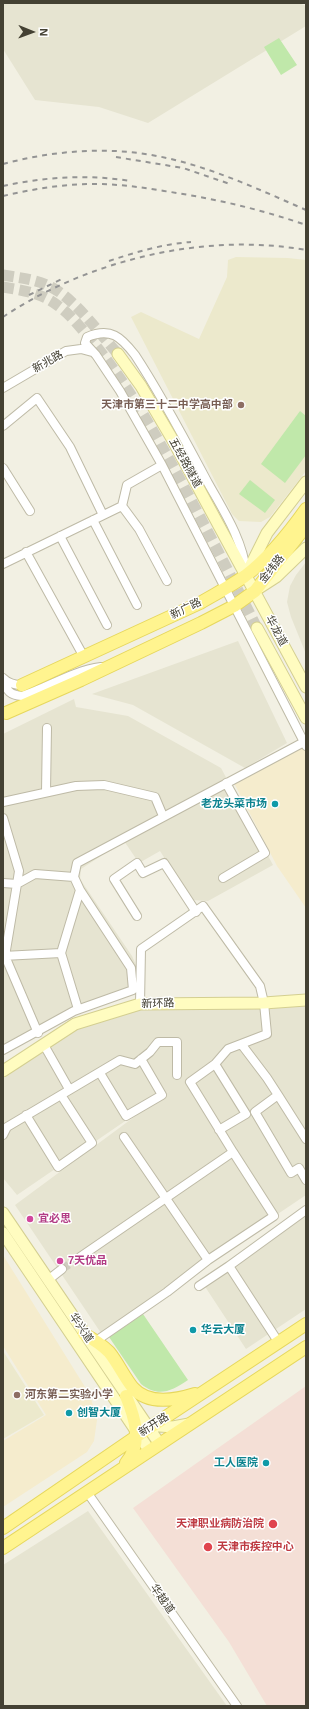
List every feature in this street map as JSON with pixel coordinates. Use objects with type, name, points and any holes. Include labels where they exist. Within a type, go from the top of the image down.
[{"type":"main road","name":"五经路隧道","points":[[118,354],[154,408],[246,575]]},
{"type":"main road","points":[[246,575],[266,533],[306,482]]},
{"type":"main road","name":"金纬路","points":[[246,575],[273,550],[306,510]]},
{"type":"main road","name":"金纬路","points":[[234,606],[255,591],[306,526]]},
{"type":"main road","points":[[255,591],[276,577],[306,548]]},
{"type":"main road","name":"新广路","points":[[22,685],[200,603],[246,575]]},
{"type":"main road","name":"华龙道","points":[[246,575],[306,687]]},
{"type":"main road","name":"新广路","points":[[4,714],[81,680],[234,606]]},
{"type":"main road","points":[[257,628],[306,718]]},
{"type":"main road","name":"新环路","points":[[3,1071],[76,1024],[140,1004],[264,1003],[306,1000]]},
{"type":"main road","name":"华兴道","points":[[3,1213],[84,1334]]},
{"type":"main road","name":"华兴道","points":[[3,1233],[122,1398]]},
{"type":"main road","name":"新开路","points":[[3,1528],[142,1428],[207,1390],[306,1324]]},
{"type":"main road","points":[[84,1334],[114,1359],[134,1388],[146,1396],[154,1399],[170,1399],[187,1397],[207,1390]]},
{"type":"main road","name":"华兴道","points":[[94,1343],[122,1398]]},
{"type":"main road","name":"新开路","points":[[3,1548],[154,1446],[306,1347]]},
{"type":"main road","points":[[122,1398],[154,1446]]},
{"type":"main road","points":[[142,1428],[188,1424]]},
{"type":"main road","points":[[123,1468],[132,1453],[142,1428]]},
{"type":"street","points":[[3,1050],[78,1009],[133,990],[131,968],[80,890],[74,877],[77,863],[226,783],[305,744],[162,465],[120,391],[96,355],[89,348],[85,340],[87,337],[102,333],[115,335],[121,339],[136,355],[193,455],[234,532],[245,560],[246,575]]},
{"type":"street","name":"新兆路","points":[[3,388],[66,352],[81,349],[96,355]]},
{"type":"street","points":[[3,426],[37,398],[70,447],[103,515]]},
{"type":"street","points":[[162,465],[127,485],[122,506],[139,529],[167,581]]},
{"type":"street","points":[[3,468],[30,511]]},
{"type":"street","points":[[3,564],[122,506]]},
{"type":"street","points":[[93,520],[137,605]]},
{"type":"street","points":[[60,536],[107,625]]},
{"type":"street","points":[[26,552],[84,657]]},
{"type":"street","points":[[3,679],[7,691],[14,696],[22,696],[72,674],[108,666]]},
{"type":"street","points":[[3,679],[15,685],[22,685]]},
{"type":"street","points":[[46,792],[47,728]]},
{"type":"street","points":[[223,878],[265,853],[226,783]]},
{"type":"street","points":[[3,802],[76,786],[104,785],[155,797],[163,816]]},
{"type":"street","points":[[3,818],[19,870],[4,956],[38,1032]]},
{"type":"street","points":[[137,916],[114,879],[137,863],[143,873],[164,863],[196,912]]},
{"type":"street","points":[[3,883],[17,884],[35,874],[74,877]]},
{"type":"street","points":[[78,1009],[61,953],[80,890]]},
{"type":"street","points":[[94,1343],[167,1292],[208,1260],[274,1216],[190,1082],[215,1064],[228,1049],[267,1034],[264,1003],[260,986],[204,906],[141,949],[140,1004]]},
{"type":"street","points":[[4,956],[61,953]]},
{"type":"street","points":[[3,1135],[7,1127],[120,1060],[135,1064],[150,1052],[158,1042],[177,1042],[177,1075]]},
{"type":"street","points":[[44,1045],[69,1089]]},
{"type":"street","points":[[242,1045],[267,1078],[306,1139]]},
{"type":"street","points":[[100,1073],[126,1116],[162,1095],[141,1060]]},
{"type":"street","points":[[215,1064],[246,1114],[219,1130]]},
{"type":"street","points":[[26,1115],[58,1166],[92,1143],[61,1095]]},
{"type":"street","points":[[278,1095],[255,1112],[291,1173],[299,1168],[306,1180]]},
{"type":"street","points":[[124,1137],[208,1260]]},
{"type":"street","points":[[80,1257],[233,1152]]},
{"type":"street","points":[[199,1286],[306,1210]]},
{"type":"street","points":[[229,1266],[279,1343]]},
{"type":"street","points":[[48,1280],[62,1269]]},
{"type":"street","name":"华越道","points":[[87,1492],[237,1706]]},
{"type":"shaded area","points":[[3,3],[299,3],[306,6],[306,26],[148,123],[99,107],[35,100],[3,49]]},
{"type":"shaded area","name":"天津市第三十二中学高中部","points":[[236,257],[288,258],[306,260],[306,471],[270,517],[261,522],[239,521],[232,514],[131,317],[141,312],[199,339],[227,277],[228,260]]},
{"type":"shaded area","points":[[306,562],[306,654],[291,617],[287,602],[290,586]]},
{"type":"shaded area","points":[[238,641],[287,743],[245,768],[133,705],[92,694]]},
{"type":"shaded area","points":[[74,699],[76,707],[128,716],[221,768],[273,865],[208,901],[191,900],[160,851],[139,863],[124,841],[81,869],[80,879],[132,956],[139,971],[138,993],[117,997],[74,1014],[3,1054],[3,734]]},
{"type":"shaded area","points":[[303,746],[306,753],[306,908],[277,866],[233,781]]},
{"type":"shaded area","points":[[306,1002],[306,1195],[101,1333],[15,1205],[172,1089],[17,1195],[3,1178],[3,1079],[48,1047],[79,1028],[142,1007]]},
{"type":"shaded area","points":[[306,1209],[306,1309],[246,1349],[200,1279]]},
{"type":"shaded area","points":[[3,1255],[90,1395],[97,1420],[94,1441],[87,1452],[3,1507],[3,1441],[46,1415],[3,1346]]},
{"type":"shaded area","name":"河东第二实验小学","points":[[3,1351],[44,1415],[3,1439]]},
{"type":"shaded area","points":[[306,1386],[306,1706],[267,1706],[229,1642],[133,1508]]},
{"type":"shaded area","points":[[88,1511],[227,1706],[3,1706],[3,1565]]},
{"type":"green space","points":[[279,38],[297,65],[281,75],[264,47]]},
{"type":"green space","points":[[300,411],[306,416],[306,455],[285,483],[261,464]]},
{"type":"green space","points":[[250,480],[275,500],[265,513],[239,494]]},
{"type":"green space","points":[[143,1314],[188,1380],[170,1390],[159,1392],[154,1391],[141,1384],[109,1337]]},
{"type":"tunnel","points":[[3,275],[39,282],[60,293],[78,308],[118,354]]},
{"type":"tunnel","points":[[3,287],[38,295],[57,305],[79,326],[113,368],[143,414],[170,461],[257,628]]},
{"type":"tunnel","points":[[62,1269],[80,1257]]},
{"type":"railway","points":[[3,164],[41,156],[79,151],[118,151],[138,153],[176,160],[214,172],[306,210]]},
{"type":"railway","points":[[116,157],[183,168],[230,184]]},
{"type":"railway","points":[[3,186],[34,180],[82,177],[130,181]]},
{"type":"railway","points":[[3,196],[59,186],[94,184],[120,185],[218,201],[254,209],[306,225]]},
{"type":"railway","points":[[109,261],[150,249],[191,242]]},
{"type":"railway","points":[[3,317],[36,297],[72,280],[110,266],[148,255],[188,248],[228,245],[267,245],[306,250]]},
{"type":"railway","points":[[29,295],[64,278]]},
{"type":"place","name":"天津市第三十二中学高中部","points":[[241,405]]},
{"type":"place","name":"老龙头菜市场","points":[[275,804]]},
{"type":"place","name":"宜必思","points":[[30,1219]]},
{"type":"place","name":"7天优品","points":[[60,1261]]},
{"type":"place","name":"华云大厦","points":[[193,1330]]},
{"type":"place","name":"河东第二实验小学","points":[[17,1395]]},
{"type":"place","name":"创智大厦","points":[[69,1413]]},
{"type":"place","name":"工人医院","points":[[266,1463]]},
{"type":"place","name":"天津职业病防治院","points":[[273,1524]]},
{"type":"place","name":"天津市疾控中心","points":[[208,1547]]}]
